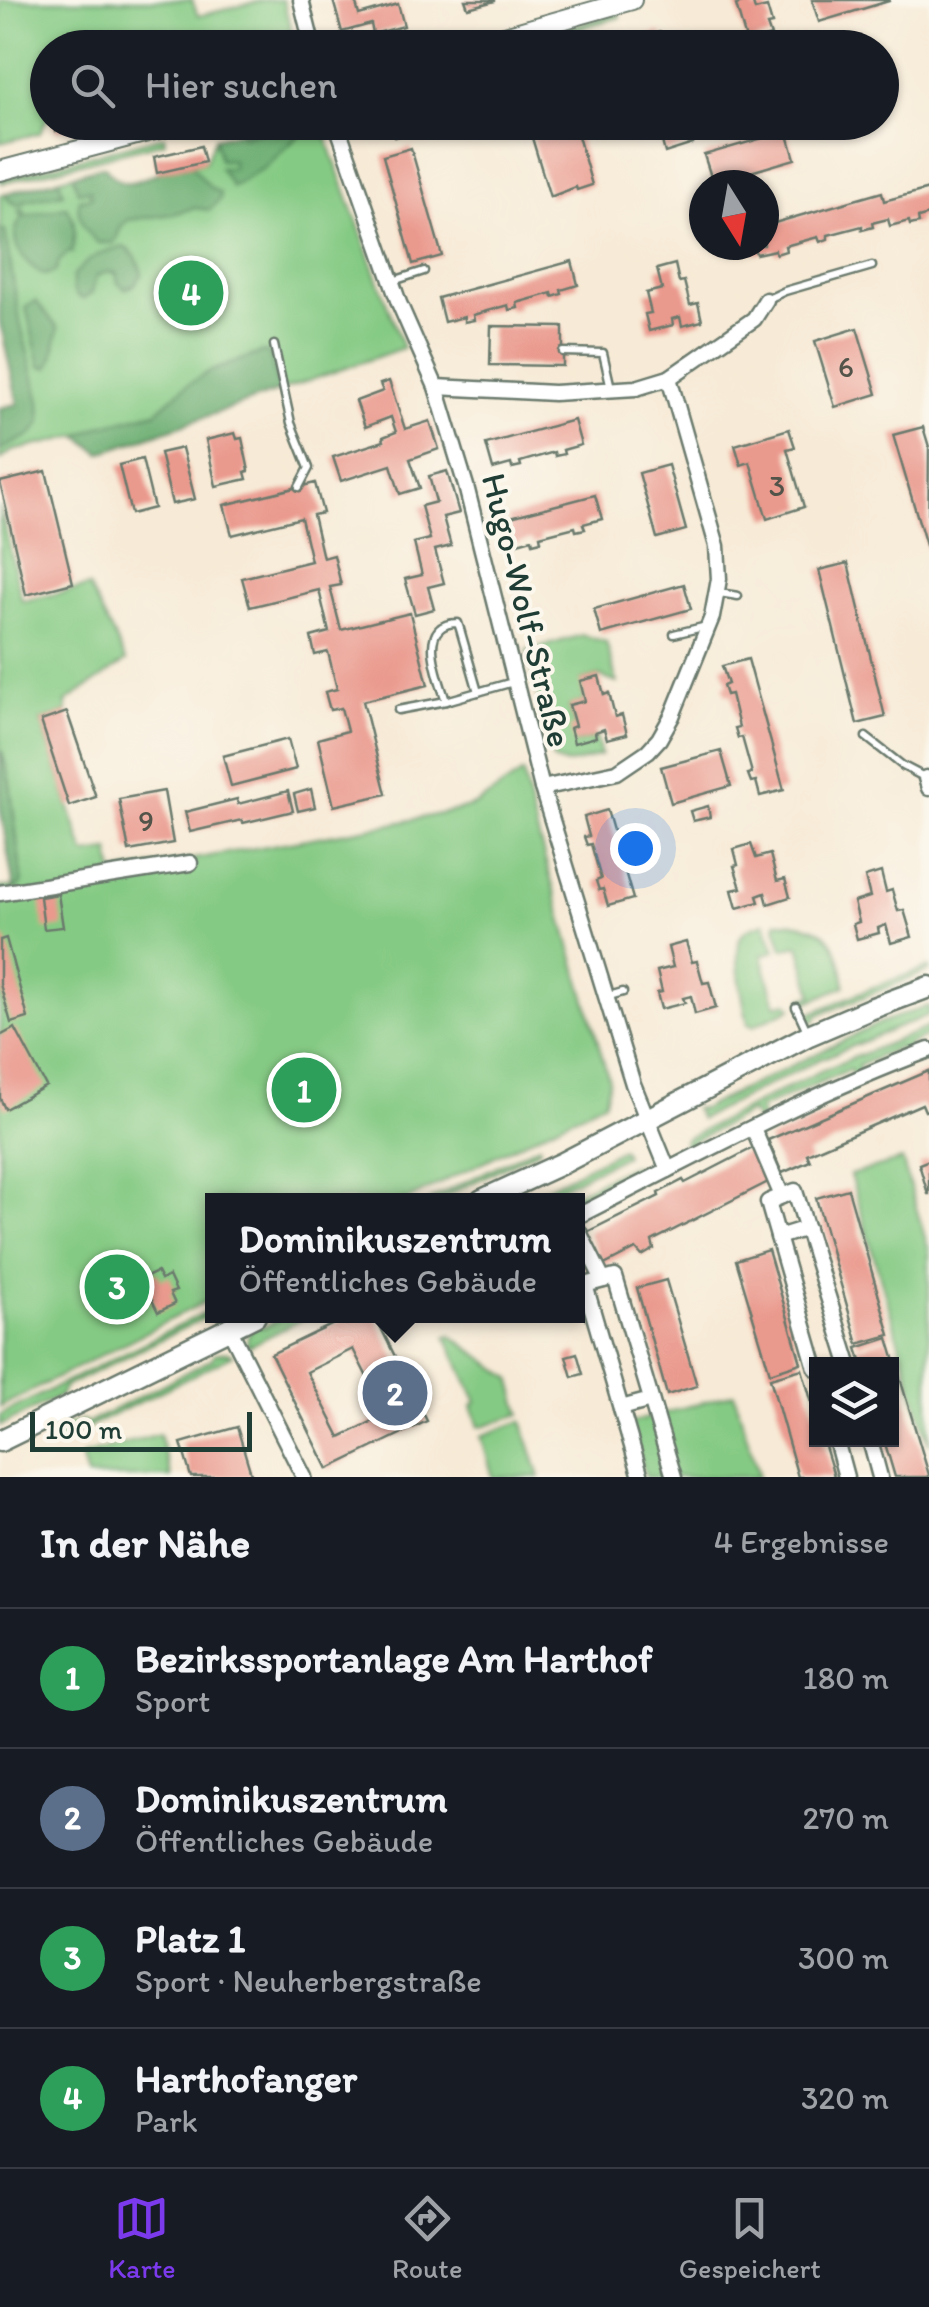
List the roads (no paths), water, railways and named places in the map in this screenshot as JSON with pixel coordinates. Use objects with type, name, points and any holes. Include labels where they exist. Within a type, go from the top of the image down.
[{"type":"main road","points":[[497,1193],[809,1035],[929,987]]},
{"type":"main road","points":[[0,1441],[240,1323]]},
{"type":"street","points":[[301,0],[308,30]]},
{"type":"street","points":[[526,30],[632,0]]},
{"type":"street","points":[[0,171],[118,140]]},
{"type":"street","name":"Hugo-Wolf-Straße","points":[[342,140],[414,341],[436,387],[466,486],[542,788],[615,994],[633,1084],[668,1170]]},
{"type":"street","points":[[436,387],[554,392],[636,388],[668,378],[754,318],[766,300]]},
{"type":"street","points":[[542,788],[617,772],[648,751],[672,716],[708,626],[717,593],[717,546],[668,378]]},
{"type":"street","points":[[0,893],[190,863]]},
{"type":"street","points":[[585,1212],[753,1128],[929,1050]]},
{"type":"street","points":[[753,1128],[782,1196]]},
{"type":"street","points":[[813,1357],[768,1202],[795,1191],[846,1357]]},
{"type":"street","points":[[778,1237],[807,1228]]},
{"type":"street","points":[[585,1244],[603,1280]]},
{"type":"street","points":[[641,1477],[585,1284],[615,1277],[674,1477]]},
{"type":"street","points":[[229,1328],[304,1477]]},
{"type":"street","points":[[621,1408],[651,1400]]},
{"type":"street","points":[[838,1447],[846,1477]]},
{"type":"street","points":[[872,1447],[880,1477]]},
{"type":"lane","points":[[766,300],[784,291],[872,266]]},
{"type":"lane","points":[[392,282],[424,271]]},
{"type":"lane","points":[[274,344],[291,422],[309,468],[299,487]]},
{"type":"lane","points":[[563,352],[603,353],[612,389]]},
{"type":"lane","points":[[717,593],[738,596]]},
{"type":"lane","points":[[446,701],[433,658],[433,642],[440,628],[448,623],[458,623],[478,692]]},
{"type":"lane","points":[[674,634],[708,626]]},
{"type":"lane","points":[[398,710],[514,681]]},
{"type":"lane","points":[[866,737],[927,783]]},
{"type":"lane","points":[[796,1007],[809,1035]]},
{"type":"place","name":"Harthofanger","points":[[191,293]]},
{"type":"place","name":"Bezirkssportanlage Am Harthof","points":[[304,1090]]},
{"type":"place","name":"Platz 1","points":[[117,1287]]},
{"type":"place","name":"Dominikuszentrum","points":[[395,1393]]}]
